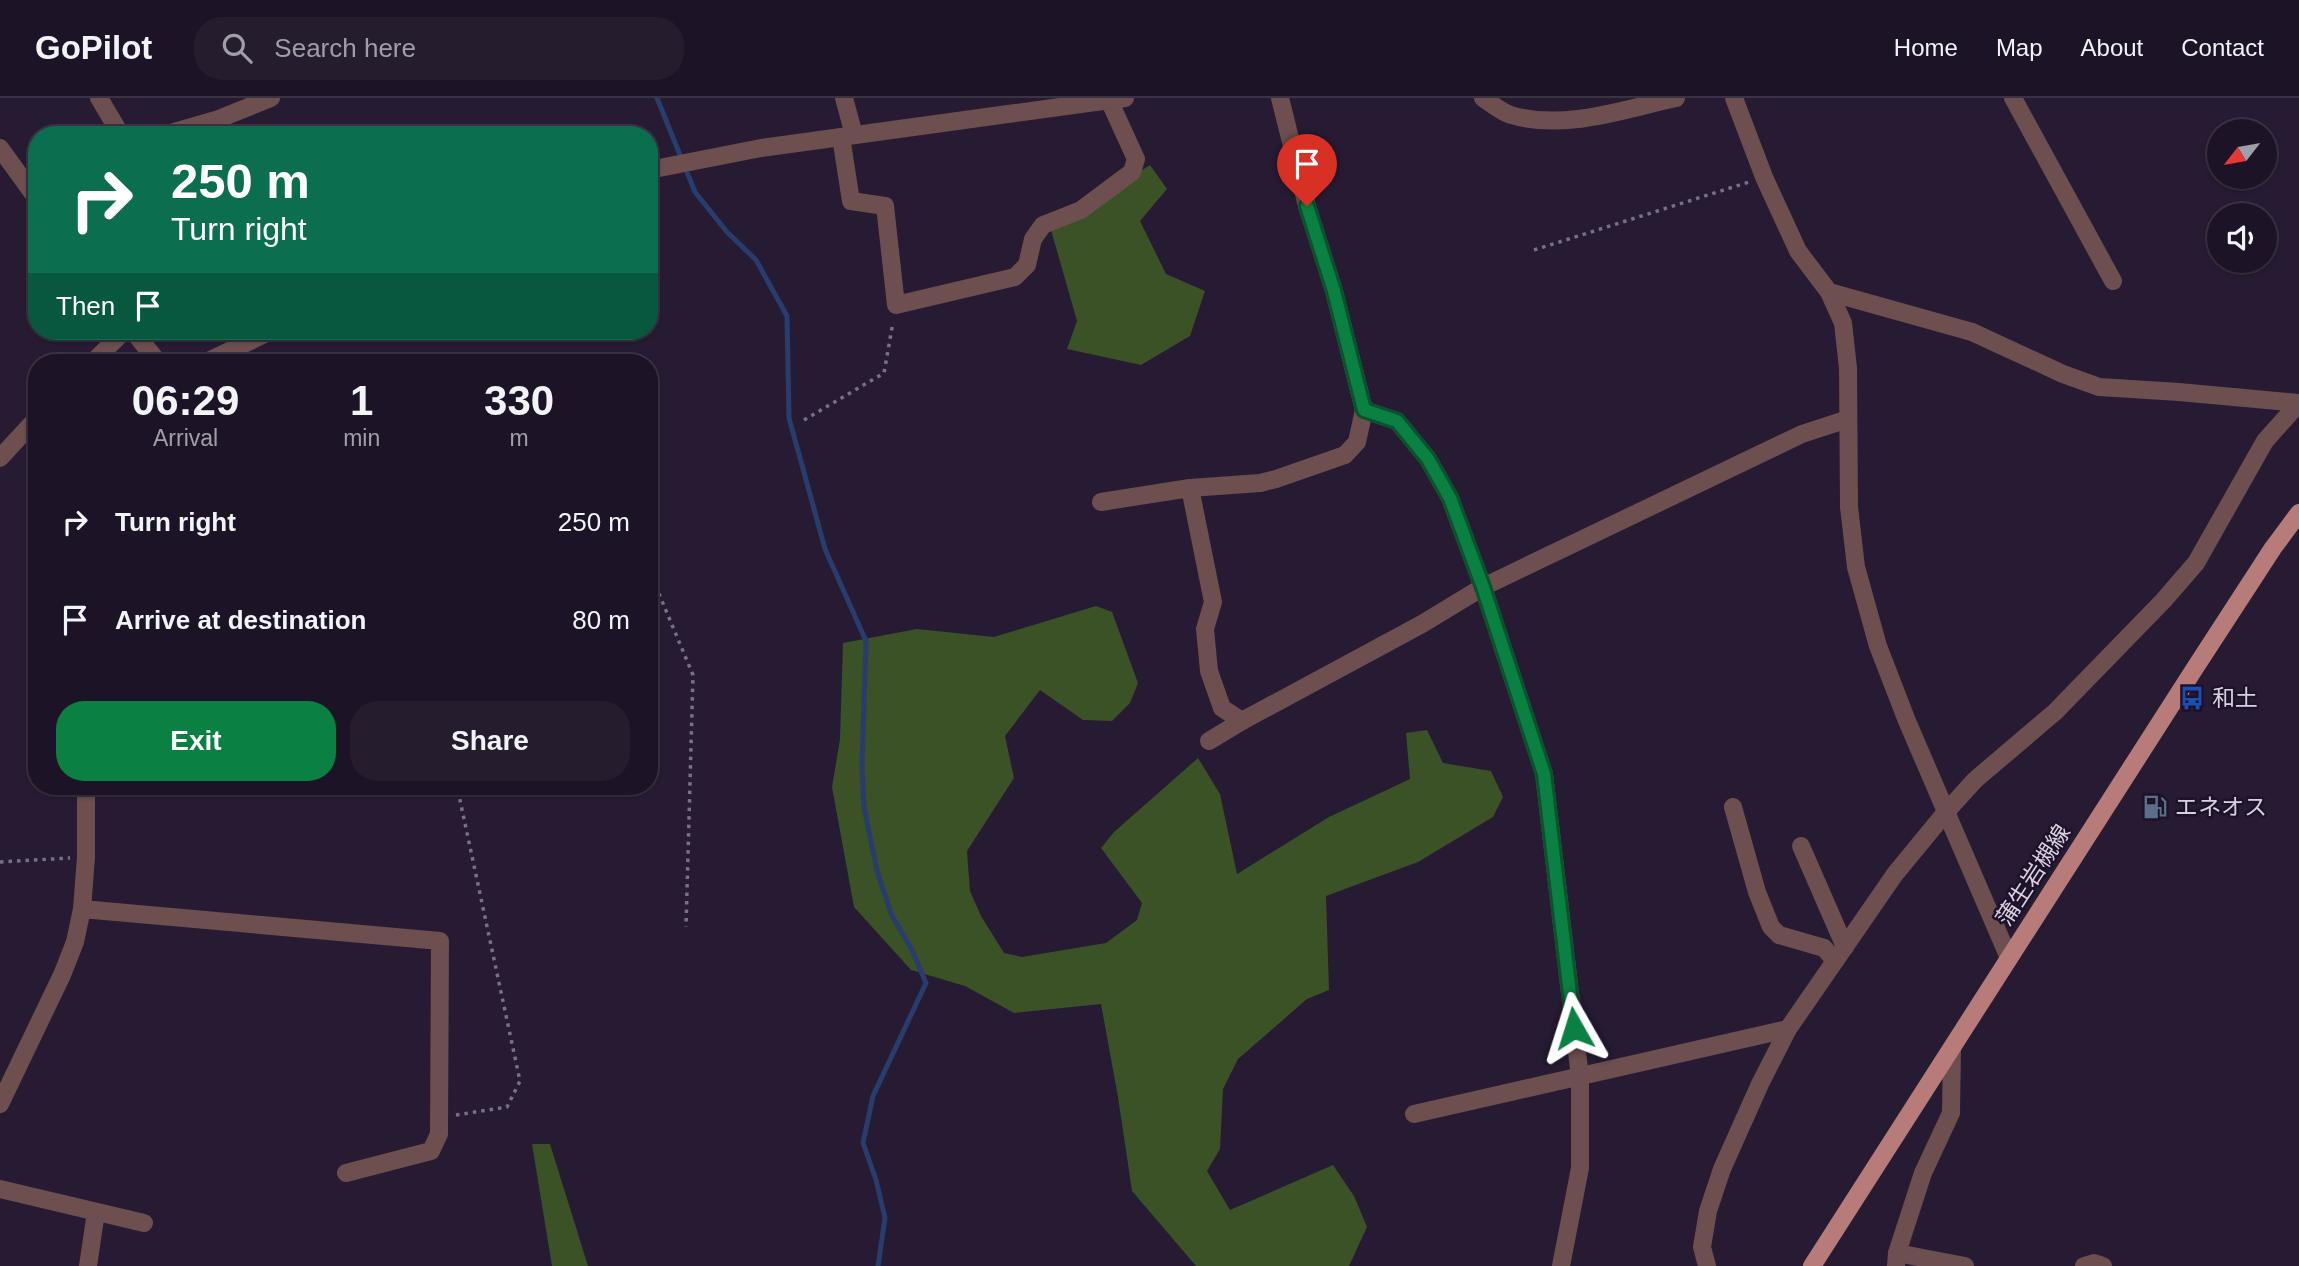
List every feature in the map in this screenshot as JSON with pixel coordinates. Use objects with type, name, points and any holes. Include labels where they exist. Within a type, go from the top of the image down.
[{"type":"main road","name":"蒲生岩槻線","points":[[1812,1266],[2237,603],[2299,513]]},
{"type":"street","points":[[99,98],[116,126]]},
{"type":"street","points":[[195,126],[271,98]]},
{"type":"street","points":[[658,168],[761,148],[847,136],[1117,99],[1136,159],[1132,172],[1081,210],[1042,225],[1032,239],[1027,265],[1015,277],[896,305],[885,206],[851,201],[847,136],[844,98]]},
{"type":"street","points":[[1101,502],[1191,488],[1260,483],[1345,455],[1357,442],[1364,410],[1280,98]]},
{"type":"street","points":[[1483,98],[1509,114],[1541,121],[1590,117],[1676,98]]},
{"type":"street","points":[[1734,98],[1764,177],[1798,251],[1829,292],[1843,323],[1848,368],[1849,507],[1856,567],[1878,646],[2009,958]]},
{"type":"street","points":[[2014,98],[2113,281]]},
{"type":"street","points":[[0,148],[28,187]]},
{"type":"street","points":[[1707,1266],[1702,1247],[1708,1211],[1722,1169],[1788,1029],[1895,874],[1946,812],[1975,780],[2055,712],[2163,601],[2196,563],[2265,441],[2299,403],[2099,387],[2063,374],[1972,332],[1829,292]]},
{"type":"street","points":[[101,354],[115,340]]},
{"type":"street","points":[[223,354],[252,340]]},
{"type":"street","points":[[1364,410],[1397,421],[1428,459],[1450,498],[1483,587],[1544,774],[1580,1077],[1580,1168],[1561,1266]]},
{"type":"street","points":[[1209,741],[1422,624],[1483,587],[1802,434],[1848,419]]},
{"type":"street","points":[[0,458],[28,428]]},
{"type":"street","points":[[1191,488],[1213,602],[1205,629],[1209,671],[1222,708],[1242,721]]},
{"type":"street","points":[[0,1104],[75,942],[82,908],[86,857],[86,795]]},
{"type":"street","points":[[1732,807],[1770,927],[1779,935],[1840,954]]},
{"type":"street","points":[[1801,846],[1840,954]]},
{"type":"street","points":[[82,908],[440,941],[439,1134],[431,1152],[346,1173]]},
{"type":"street","points":[[1414,1114],[1788,1029]]},
{"type":"street","points":[[1952,1048],[1951,1113],[1923,1174],[1896,1259],[1965,1266]]},
{"type":"street","points":[[0,1189],[144,1223]]},
{"type":"street","points":[[88,1266],[96,1212]]},
{"type":"street","points":[[2084,1266],[2103,1266]]},
{"type":"path","points":[[1534,250],[1764,177]]},
{"type":"path","points":[[804,419],[884,373],[896,305]]},
{"type":"path","points":[[658,592],[692,675],[686,928]]},
{"type":"path","points":[[440,1117],[507,1107],[520,1082],[459,795]]},
{"type":"path","points":[[0,862],[86,857]]},
{"type":"green space","points":[[1150,165],[1167,189],[1140,221],[1166,274],[1205,291],[1190,336],[1141,365],[1067,349],[1077,321],[1051,230]]},
{"type":"green space","points":[[1096,606],[1112,612],[1138,683],[1130,703],[1112,721],[1083,720],[1040,690],[1005,736],[1014,778],[967,851],[970,891],[981,916],[1004,953],[1022,957],[1106,943],[1137,920],[1142,903],[1101,848],[1114,832],[1198,758],[1220,794],[1237,874],[1329,817],[1410,779],[1406,733],[1427,730],[1443,763],[1491,771],[1503,797],[1493,817],[1418,862],[1326,896],[1329,990],[1307,999],[1238,1059],[1223,1089],[1220,1149],[1207,1171],[1230,1210],[1333,1165],[1354,1196],[1367,1227],[1349,1266],[1196,1266],[1132,1191],[1101,1004],[1014,1013],[965,986],[911,970],[854,907],[832,787],[840,739],[843,643],[917,629],[994,637]]},
{"type":"green space","points":[[532,1144],[550,1144],[588,1266],[552,1266]]},
{"type":"waterway","points":[[657,98],[695,192],[727,232],[756,260],[787,316],[789,418],[825,549],[866,641],[862,765],[864,807],[877,871],[892,916],[911,948],[926,983],[873,1096],[863,1143],[885,1218],[878,1266]]},
{"type":"place","name":"和土","points":[[2192,698]]},
{"type":"place","name":"エネオス","points":[[2155,807]]},
{"type":"route","points":[[1307,206],[1334,291],[1364,410],[1397,421],[1440,478],[1450,498],[1499,634],[1544,774],[1574,1028]]}]
